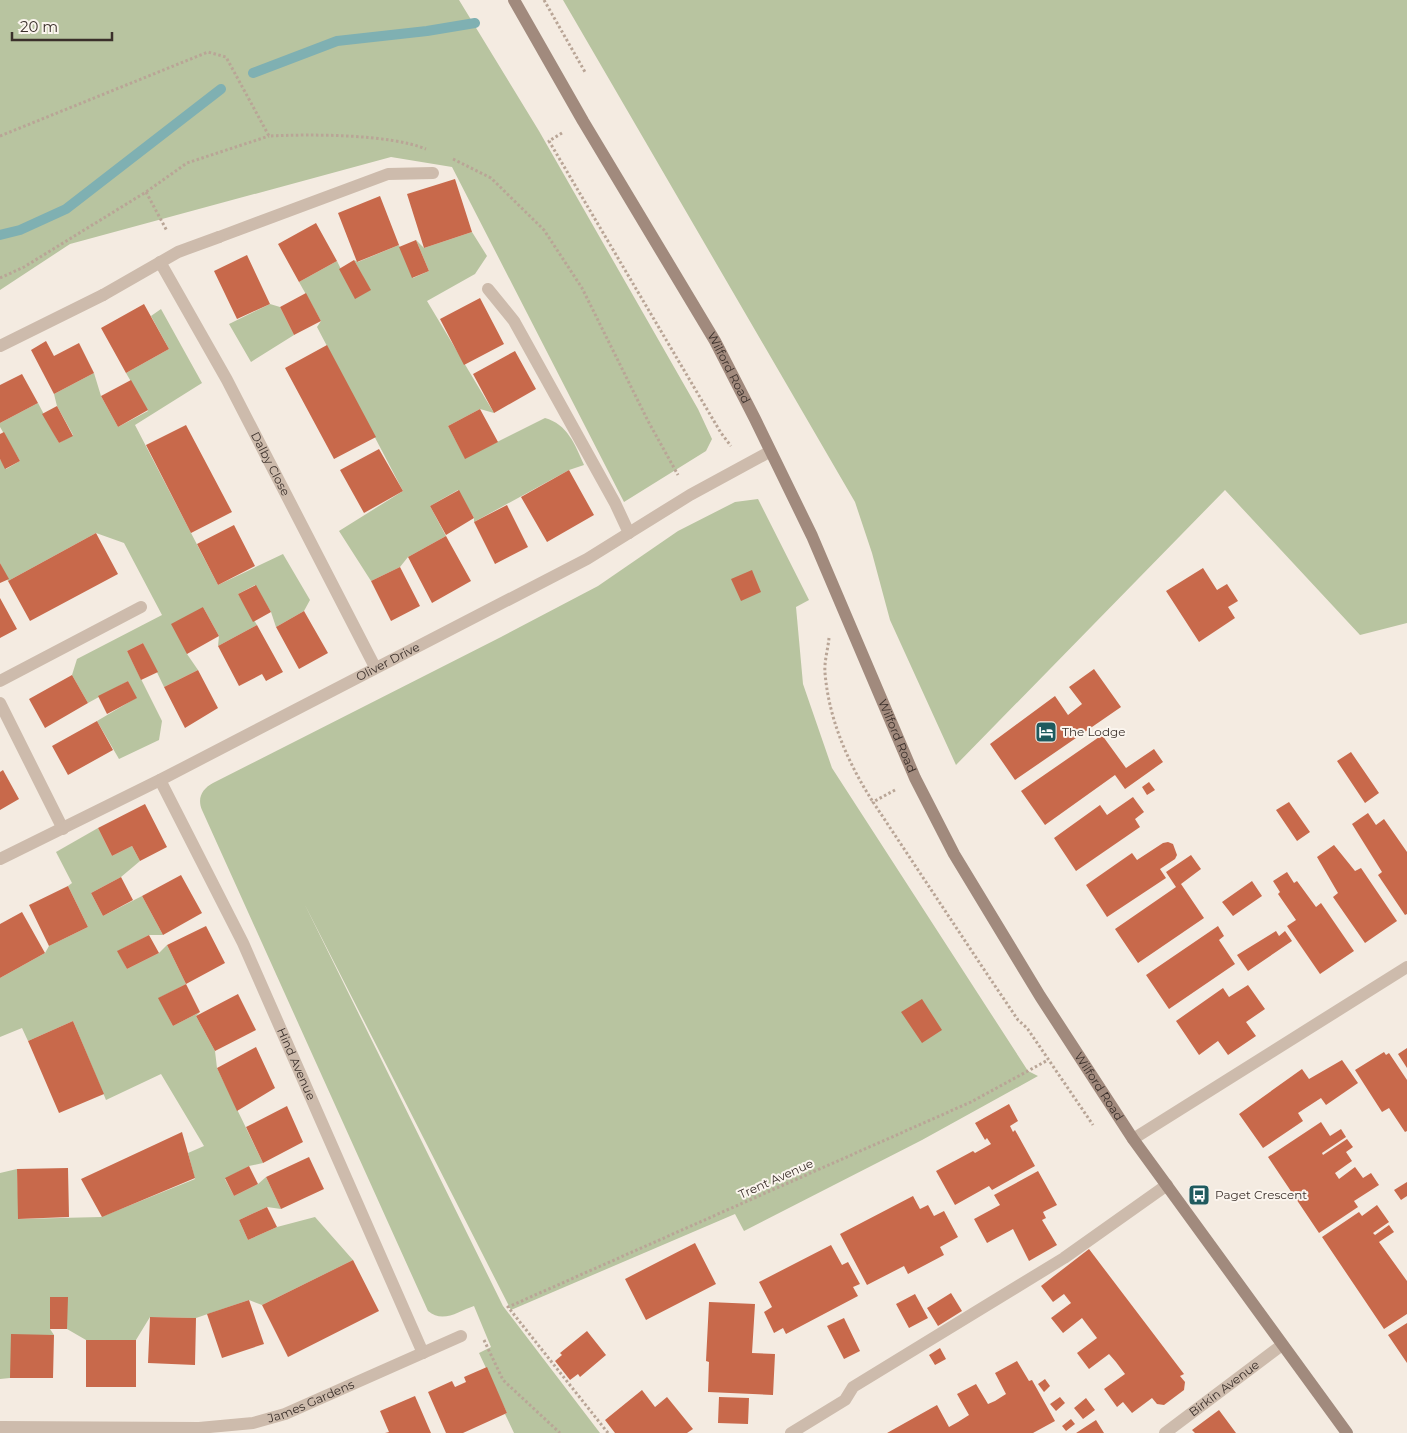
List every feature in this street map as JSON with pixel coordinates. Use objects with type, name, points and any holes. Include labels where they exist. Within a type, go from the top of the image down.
[{"type":"main road","name":"Wilford Road","points":[[514,0],[583,121],[715,341],[812,536],[915,778],[941,830],[1035,988],[1134,1138],[1347,1433]]},
{"type":"street","points":[[0,346],[103,295],[178,252],[388,174],[433,173]]},
{"type":"street","name":"Dalby Close","points":[[160,262],[227,380],[375,668]]},
{"type":"street","points":[[488,289],[514,321],[615,503],[629,533]]},
{"type":"street","name":"Oliver Drive","points":[[0,859],[160,780],[587,559],[745,464],[769,452]]},
{"type":"street","points":[[0,681],[141,607]]},
{"type":"street","points":[[0,703],[63,829]]},
{"type":"street","name":"Hind Avenue","points":[[160,780],[221,896],[423,1353]]},
{"type":"street","points":[[1134,1138],[1407,967]]},
{"type":"street","points":[[790,1433],[845,1400],[853,1387],[1071,1253],[1168,1184]]},
{"type":"street","name":"James Gardens","points":[[0,1427],[238,1426],[285,1414],[461,1336]]},
{"type":"street","name":"Birkin Avenue","points":[[1165,1433],[1282,1345]]},
{"type":"path","points":[[583,121],[549,141],[721,433],[745,464]]},
{"type":"path","points":[[0,278],[24,267],[146,192],[187,163],[269,136]]},
{"type":"path","points":[[146,192],[178,252]]},
{"type":"path","points":[[830,630],[824,672],[836,729],[854,771],[873,802]]},
{"type":"path","name":"Trent Avenue","points":[[608,1433],[508,1307],[971,1102],[1048,1060]]},
{"type":"path","points":[[461,1336],[479,1328],[503,1380],[560,1433]]},
{"type":"green space","points":[[0,0],[459,0],[539,131],[698,409],[712,439],[706,451],[624,502],[452,167],[391,157],[70,244],[0,290]]},
{"type":"green space","points":[[563,0],[1407,0],[1407,623],[1360,635],[1225,490],[956,765],[890,620],[872,553],[855,502]]},
{"type":"green space","points":[[472,232],[487,256],[475,274],[427,301],[494,413],[480,409],[448,426],[465,458],[545,418],[553,421],[565,430],[574,442],[584,465],[569,470],[474,522],[474,518],[458,490],[430,506],[446,536],[408,557],[400,567],[371,581],[339,531],[403,491],[317,327],[321,321],[299,282],[337,261],[355,298],[370,290],[354,260],[358,262],[399,245],[413,278],[429,271],[416,240],[424,248]]},
{"type":"green space","points":[[270,304],[280,307],[294,335],[251,362],[229,324]]},
{"type":"green space","points":[[161,309],[202,383],[135,425],[218,585],[283,554],[310,600],[304,611],[276,627],[271,612],[255,585],[238,594],[257,625],[218,646],[219,636],[203,607],[187,654],[198,670],[164,687],[143,643],[127,651],[162,721],[159,740],[119,759],[97,721],[136,698],[128,681],[88,703],[72,675],[77,659],[162,615],[124,543],[96,533],[8,581],[0,563],[0,459],[6,469],[20,461],[0,427],[0,423],[38,403],[59,443],[73,435],[57,406],[54,394],[94,373],[101,396],[118,427],[148,411],[126,373],[169,349],[151,316]]},
{"type":"green space","points":[[758,499],[809,600],[796,607],[803,684],[832,768],[1028,1071],[1038,1076],[922,1140],[744,1231],[735,1214],[511,1310],[305,905],[503,1306],[600,1433],[514,1433],[505,1414],[507,1413],[479,1353],[491,1347],[474,1306],[445,1316],[434,1315],[428,1311],[202,810],[200,798],[203,791],[213,783],[598,586],[678,531],[735,502]]},
{"type":"green space","points":[[98,828],[112,856],[132,846],[140,861],[121,877],[91,893],[103,916],[142,896],[163,935],[149,935],[118,951],[127,969],[159,953],[167,945],[186,984],[159,998],[173,1026],[200,1012],[196,1016],[215,1051],[217,1068],[263,1163],[249,1166],[225,1179],[234,1196],[258,1184],[266,1177],[281,1209],[267,1207],[239,1220],[248,1240],[277,1227],[315,1217],[353,1260],[262,1305],[249,1300],[196,1318],[150,1317],[136,1340],[86,1340],[67,1329],[67,1297],[50,1297],[50,1329],[54,1335],[10,1378],[0,1379],[0,1173],[17,1169],[19,1219],[101,1217],[195,1179],[188,1153],[204,1146],[161,1074],[106,1100],[73,1021],[28,1041],[22,1028],[0,1037],[0,978],[45,953],[49,946],[88,927],[68,886],[72,883],[56,852]]},
{"type":"building","points":[[455,179],[472,232],[424,248],[407,194]]},
{"type":"building","points":[[380,196],[399,245],[357,262],[338,213]]},
{"type":"building","points":[[316,223],[337,261],[299,282],[278,244]]},
{"type":"building","points":[[416,240],[429,271],[412,278],[399,247]]},
{"type":"building","points":[[247,255],[270,304],[237,319],[214,271]]},
{"type":"building","points":[[354,260],[371,290],[355,299],[339,269]]},
{"type":"building","points":[[306,293],[321,321],[294,335],[280,307]]},
{"type":"building","points":[[480,298],[504,344],[464,365],[440,319]]},
{"type":"building","points":[[144,304],[169,349],[126,373],[101,328]]},
{"type":"building","points":[[46,341],[54,356],[79,343],[94,373],[54,394],[31,350]]},
{"type":"building","points":[[327,345],[376,437],[334,459],[285,368]]},
{"type":"building","points":[[515,351],[536,389],[494,413],[473,374]]},
{"type":"building","points":[[22,374],[38,403],[0,423],[0,385]]},
{"type":"building","points":[[131,380],[148,410],[118,427],[101,396]]},
{"type":"building","points":[[57,406],[73,436],[59,443],[42,414]]},
{"type":"building","points":[[480,409],[498,442],[465,459],[448,426]]},
{"type":"building","points":[[186,425],[232,512],[191,533],[146,445]]},
{"type":"building","points":[[4,432],[20,461],[5,469],[0,459],[0,434]]},
{"type":"building","points":[[379,449],[403,491],[364,513],[340,470]]},
{"type":"building","points":[[569,470],[594,515],[547,542],[521,497]]},
{"type":"building","points":[[459,490],[474,518],[446,535],[430,506]]},
{"type":"building","points":[[507,505],[528,547],[495,564],[474,522]]},
{"type":"building","points":[[234,525],[255,566],[218,585],[197,544]]},
{"type":"building","points":[[96,533],[118,574],[30,621],[8,581]]},
{"type":"building","points":[[446,536],[471,581],[432,603],[408,557]]},
{"type":"building","points":[[0,563],[9,579],[0,583]]},
{"type":"building","points":[[400,567],[420,606],[391,621],[371,581]]},
{"type":"building","points":[[1203,568],[1217,590],[1227,584],[1238,601],[1228,607],[1235,618],[1199,642],[1166,591]]},
{"type":"building","points":[[752,570],[761,592],[741,601],[731,579]]},
{"type":"building","points":[[256,585],[271,612],[253,622],[238,594]]},
{"type":"building","points":[[0,598],[17,629],[0,638]]},
{"type":"building","points":[[203,607],[219,636],[187,654],[171,624]]},
{"type":"building","points":[[304,611],[328,653],[299,669],[276,627]]},
{"type":"building","points":[[257,625],[283,672],[266,681],[262,674],[239,686],[218,646]]},
{"type":"building","points":[[143,643],[158,672],[141,680],[127,651]]},
{"type":"building","name":"The Lodge","points":[[1094,669],[1121,707],[1015,780],[990,744],[1055,696],[1068,715],[1082,704],[1069,687]]},
{"type":"building","points":[[198,670],[218,708],[185,728],[164,687]]},
{"type":"building","points":[[72,675],[88,703],[45,728],[29,699]]},
{"type":"building","points":[[128,681],[137,698],[107,714],[98,696]]},
{"type":"building","points":[[97,721],[113,750],[68,775],[52,746]]},
{"type":"building","points":[[1102,735],[1126,768],[1154,749],[1163,762],[1125,789],[1115,775],[1045,825],[1021,791]]},
{"type":"building","points":[[1351,752],[1379,793],[1365,803],[1337,761]]},
{"type":"building","points":[[3,770],[19,799],[0,810],[0,772]]},
{"type":"building","points":[[1149,782],[1155,790],[1147,795],[1142,787]]},
{"type":"building","points":[[1133,797],[1144,812],[1135,819],[1140,827],[1076,871],[1054,838],[1100,805],[1107,815]]},
{"type":"building","points":[[1289,802],[1310,832],[1297,841],[1276,810]]},
{"type":"building","points":[[145,804],[167,847],[140,861],[132,846],[112,856],[98,828]]},
{"type":"building","points":[[1368,813],[1376,825],[1384,819],[1407,852],[1407,914],[1405,915],[1378,875],[1382,872],[1352,824]]},
{"type":"building","points":[[1163,843],[1173,844],[1177,855],[1175,859],[1160,869],[1166,878],[1107,917],[1086,885],[1132,853],[1137,860]]},
{"type":"building","points":[[1334,845],[1355,871],[1361,868],[1397,921],[1365,943],[1333,897],[1338,893],[1317,857]]},
{"type":"building","points":[[1191,855],[1201,869],[1181,884],[1204,918],[1138,963],[1115,929],[1176,887],[1166,872]]},
{"type":"building","points":[[1287,872],[1294,883],[1297,881],[1316,907],[1321,903],[1354,951],[1320,974],[1287,926],[1296,920],[1278,894],[1280,892],[1273,881]]},
{"type":"building","points":[[181,875],[202,913],[163,935],[142,896]]},
{"type":"building","points":[[121,877],[133,900],[103,916],[91,893]]},
{"type":"building","points":[[1252,881],[1262,896],[1233,916],[1222,902]]},
{"type":"building","points":[[68,886],[88,927],[49,946],[29,905]]},
{"type":"building","points":[[22,912],[45,953],[0,978],[0,924]]},
{"type":"building","points":[[206,926],[225,963],[186,984],[167,945]]},
{"type":"building","points":[[1218,926],[1224,936],[1219,940],[1235,964],[1169,1009],[1146,975]]},
{"type":"building","points":[[1276,931],[1279,936],[1285,931],[1292,941],[1248,971],[1237,955]]},
{"type":"building","points":[[149,935],[159,953],[127,969],[117,951]]},
{"type":"building","points":[[186,984],[200,1012],[173,1026],[158,998]]},
{"type":"building","points":[[1248,985],[1265,1009],[1246,1022],[1256,1036],[1228,1055],[1218,1041],[1199,1055],[1176,1021],[1223,988],[1229,997]]},
{"type":"building","points":[[238,994],[256,1030],[215,1051],[196,1016]]},
{"type":"building","points":[[922,999],[942,1030],[922,1043],[901,1012]]},
{"type":"building","points":[[73,1021],[104,1094],[59,1113],[28,1041]]},
{"type":"building","points":[[256,1047],[275,1088],[237,1111],[217,1068]]},
{"type":"building","points":[[1407,1048],[1407,1068],[1398,1054]]},
{"type":"building","points":[[1384,1052],[1386,1055],[1389,1053],[1407,1080],[1407,1131],[1405,1132],[1389,1108],[1382,1112],[1355,1070]]},
{"type":"building","points":[[1342,1060],[1358,1083],[1326,1105],[1321,1098],[1298,1113],[1303,1121],[1263,1148],[1239,1114],[1302,1069],[1309,1079]]},
{"type":"building","points":[[1009,1104],[1018,1121],[1010,1126],[1013,1132],[1015,1130],[1035,1166],[992,1190],[989,1186],[955,1205],[936,1171],[973,1151],[975,1153],[991,1144],[987,1138],[985,1140],[975,1123]]},
{"type":"building","points":[[287,1106],[303,1142],[263,1163],[246,1127]]},
{"type":"building","points":[[1321,1122],[1330,1136],[1341,1129],[1346,1137],[1322,1153],[1323,1155],[1347,1139],[1353,1147],[1346,1152],[1352,1161],[1335,1173],[1339,1179],[1355,1167],[1363,1178],[1371,1173],[1379,1185],[1354,1201],[1358,1207],[1319,1233],[1268,1157]]},
{"type":"building","points":[[182,1132],[195,1178],[102,1217],[81,1179]]},
{"type":"building","points":[[309,1157],[324,1189],[281,1209],[266,1177]]},
{"type":"building","points":[[249,1166],[258,1184],[234,1196],[225,1178]]},
{"type":"building","points":[[68,1168],[69,1217],[18,1219],[17,1169]]},
{"type":"building","points":[[1038,1171],[1057,1205],[1043,1212],[1046,1218],[1042,1220],[1057,1245],[1029,1261],[1013,1229],[987,1243],[974,1219],[1000,1205],[994,1195]]},
{"type":"building","points":[[1407,1182],[1407,1196],[1401,1200],[1394,1190]]},
{"type":"building","points":[[913,1196],[920,1209],[928,1205],[934,1216],[944,1211],[958,1237],[940,1247],[944,1255],[908,1274],[904,1266],[867,1285],[840,1234]]},
{"type":"building","points":[[1377,1205],[1389,1222],[1373,1233],[1375,1235],[1389,1225],[1394,1232],[1379,1242],[1407,1281],[1407,1314],[1384,1329],[1322,1237],[1359,1212],[1362,1216]]},
{"type":"building","points":[[267,1207],[277,1227],[248,1240],[239,1220]]},
{"type":"building","points":[[695,1243],[716,1284],[646,1320],[625,1279]]},
{"type":"building","points":[[831,1245],[842,1265],[848,1262],[860,1284],[853,1287],[858,1296],[786,1334],[783,1328],[774,1333],[764,1312],[772,1307],[759,1282]]},
{"type":"building","points":[[1089,1249],[1184,1374],[1180,1376],[1185,1382],[1184,1390],[1164,1405],[1157,1404],[1152,1398],[1132,1413],[1123,1402],[1117,1407],[1104,1389],[1125,1374],[1109,1354],[1089,1369],[1077,1353],[1097,1338],[1082,1318],[1063,1333],[1051,1318],[1071,1303],[1064,1294],[1053,1302],[1041,1286]]},
{"type":"building","points":[[353,1260],[379,1311],[288,1357],[262,1305]]},
{"type":"building","points":[[951,1293],[962,1311],[938,1326],[927,1308]]},
{"type":"building","points":[[915,1294],[928,1318],[909,1328],[896,1304]]},
{"type":"building","points":[[50,1297],[68,1297],[67,1329],[50,1329]]},
{"type":"building","points":[[249,1300],[264,1344],[222,1358],[207,1314]]},
{"type":"building","points":[[709,1302],[755,1304],[752,1353],[775,1354],[773,1395],[708,1392],[709,1362],[706,1361]]},
{"type":"building","points":[[150,1317],[196,1318],[195,1365],[148,1363]]},
{"type":"building","points":[[844,1318],[860,1351],[844,1359],[827,1326]]},
{"type":"building","points":[[1407,1323],[1407,1363],[1388,1335]]},
{"type":"building","points":[[587,1331],[606,1355],[580,1377],[578,1374],[570,1380],[555,1361],[562,1355],[560,1353]]},
{"type":"building","points":[[11,1334],[54,1335],[53,1378],[10,1378]]},
{"type":"building","points":[[86,1340],[136,1340],[136,1387],[86,1387]]},
{"type":"building","points":[[940,1348],[946,1359],[935,1365],[929,1355]]},
{"type":"building","points":[[1017,1361],[1029,1381],[1032,1380],[1055,1421],[1033,1433],[887,1433],[937,1405],[949,1427],[969,1415],[957,1394],[976,1384],[988,1404],[995,1401],[1006,1394],[995,1373]]},
{"type":"building","points":[[487,1367],[507,1413],[463,1433],[446,1433],[428,1392],[452,1381],[455,1387],[466,1382],[464,1377]]},
{"type":"building","points":[[1045,1379],[1050,1386],[1044,1392],[1038,1384]]},
{"type":"building","points":[[642,1390],[655,1407],[667,1397],[693,1429],[687,1433],[615,1433],[605,1420]]},
{"type":"building","points":[[415,1396],[431,1433],[385,1433],[389,1432],[380,1411]]},
{"type":"building","points":[[719,1397],[749,1398],[748,1424],[718,1423]]},
{"type":"building","points":[[1060,1397],[1065,1403],[1056,1411],[1050,1404]]},
{"type":"building","points":[[1086,1398],[1095,1410],[1083,1419],[1074,1408]]},
{"type":"building","points":[[1219,1410],[1236,1433],[1195,1433],[1192,1430]]},
{"type":"building","points":[[1071,1419],[1075,1424],[1066,1431],[1062,1426]]},
{"type":"building","points":[[1096,1420],[1104,1433],[1076,1433]]},
{"type":"waterway","points":[[253,73],[337,41],[427,31],[475,23]]},
{"type":"waterway","points":[[0,235],[20,230],[66,209],[221,89]]},
{"type":"place","name":"The Lodge","points":[[1046,732]]},
{"type":"place","name":"Paget Crescent","points":[[1199,1195]]}]
